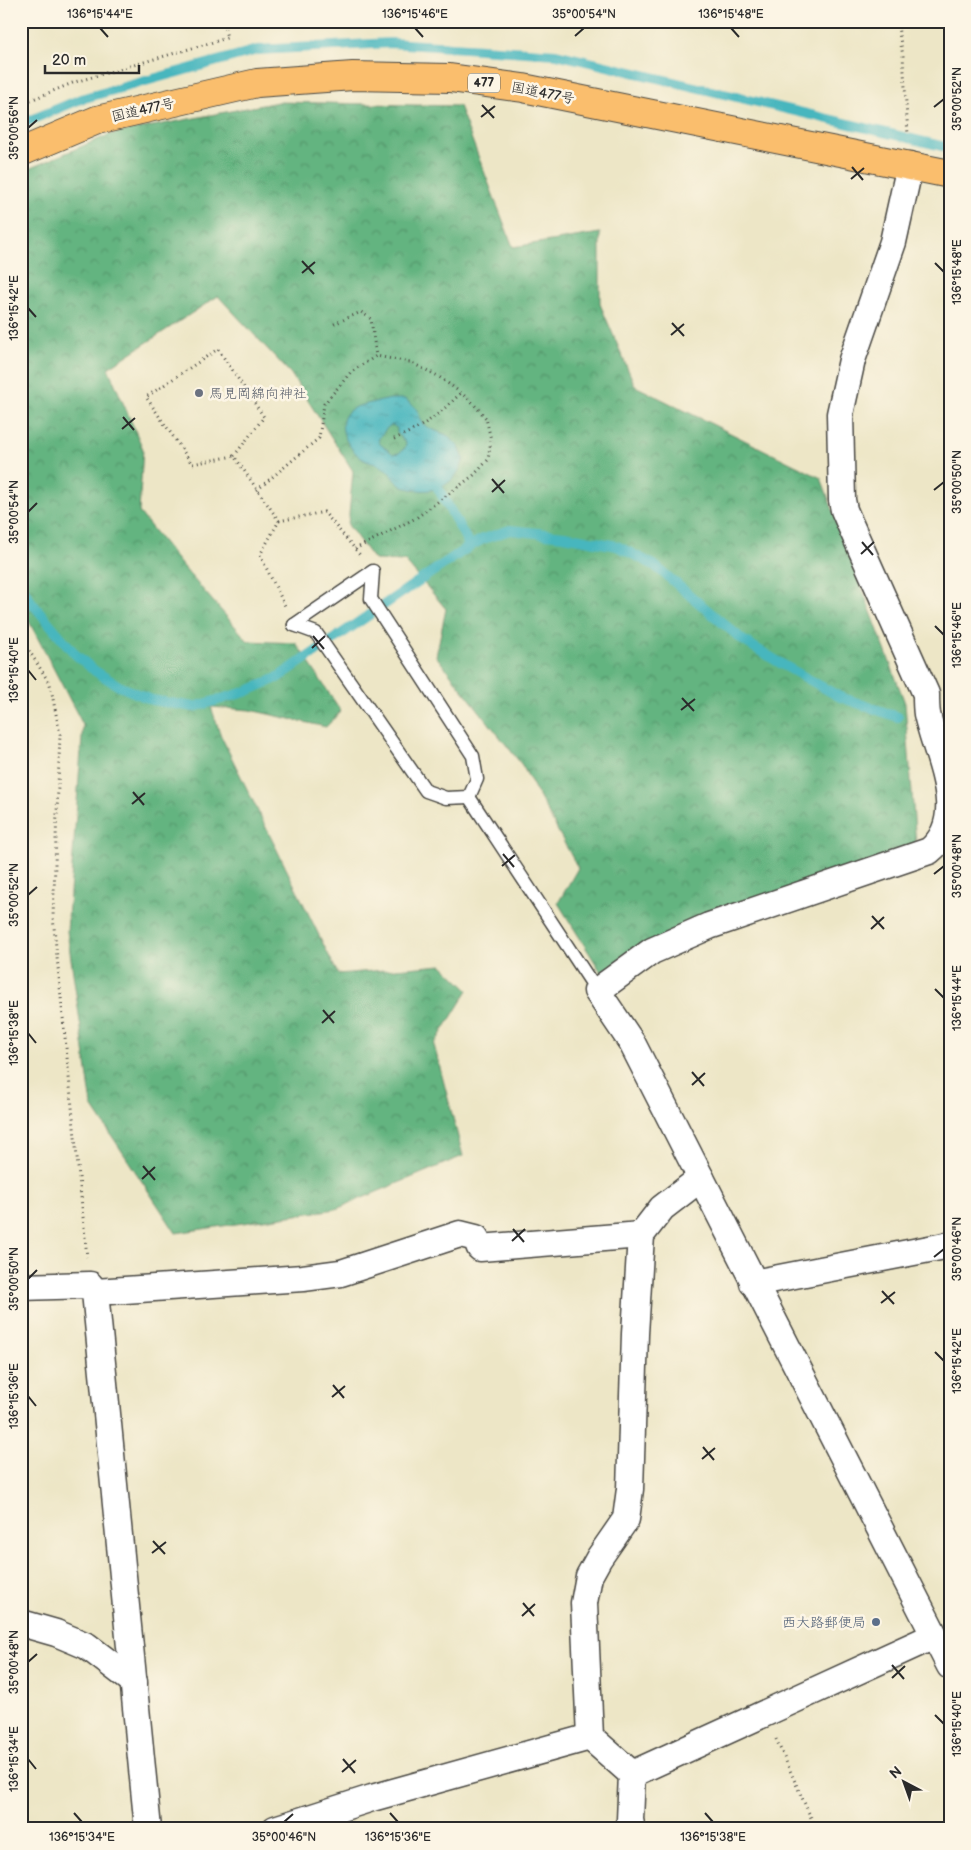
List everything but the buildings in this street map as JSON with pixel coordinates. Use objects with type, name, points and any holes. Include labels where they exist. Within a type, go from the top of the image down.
[{"type":"highway","name":"国道477号","points":[[21,152],[97,120],[258,82],[372,76],[450,78],[524,88],[950,174]]},
{"type":"street","points":[[910,165],[892,242],[852,360],[840,414],[842,492],[844,510],[926,694],[927,713],[946,781],[950,809],[946,830],[942,839],[929,851],[709,926],[652,951],[597,991],[632,1043],[753,1283],[938,1629],[950,1666]]},
{"type":"street","points":[[632,1774],[590,1737],[584,1603],[589,1576],[626,1519],[630,1489],[635,1334],[641,1236],[662,1208],[701,1178]]},
{"type":"street","points":[[21,1287],[93,1289],[303,1278],[341,1273],[460,1234],[476,1238],[480,1248],[641,1236]]},
{"type":"street","points":[[753,1283],[950,1245]]},
{"type":"street","points":[[93,1289],[148,1829]]},
{"type":"street","points":[[21,1623],[56,1633],[87,1646],[134,1682]]},
{"type":"street","points":[[632,1774],[765,1713],[938,1629]]},
{"type":"street","points":[[275,1829],[372,1798],[590,1737]]},
{"type":"street","points":[[632,1774],[630,1820],[632,1829]]},
{"type":"lane","points":[[373,571],[371,599],[473,756],[477,779],[469,797]]},
{"type":"lane","points":[[294,625],[373,571]]},
{"type":"lane","points":[[294,625],[316,633],[426,791],[446,798],[469,797]]},
{"type":"lane","points":[[469,797],[597,991]]},
{"type":"path","points":[[21,104],[75,82],[227,38],[223,21]]},
{"type":"path","points":[[897,21],[903,56],[910,165]]},
{"type":"path","points":[[334,324],[361,312],[371,319],[376,356]]},
{"type":"path","points":[[218,349],[264,416],[234,456],[192,464],[146,397],[218,349]]},
{"type":"path","points":[[257,490],[319,438],[324,404],[351,372],[376,356],[410,362],[438,376],[472,402],[486,418],[491,440],[488,460],[474,475],[416,518],[355,549]]},
{"type":"path","points":[[394,439],[416,430],[439,415],[461,393]]},
{"type":"path","points":[[234,456],[279,521]]},
{"type":"path","points":[[294,625],[260,554],[279,521],[324,512],[373,571]]},
{"type":"path","points":[[21,638],[50,684],[60,734],[53,917],[93,1289]]},
{"type":"path","points":[[765,1713],[816,1829]]},
{"type":"green space","points":[[278,102],[459,106],[513,247],[600,233],[600,304],[635,386],[821,478],[905,703],[916,844],[601,972],[558,903],[578,868],[522,765],[436,656],[446,609],[405,561],[374,560],[348,525],[353,471],[291,374],[218,296],[108,368],[143,449],[139,512],[183,567],[248,641],[296,643],[341,711],[326,727],[250,710],[211,707],[221,736],[338,974],[442,965],[468,990],[434,1045],[463,1156],[336,1209],[176,1233],[92,1106],[67,931],[83,725],[21,606],[21,172],[111,134]]},
{"type":"water","points":[[390,399],[405,399],[416,408],[423,424],[447,435],[459,447],[464,459],[451,481],[429,490],[403,487],[385,469],[363,460],[351,448],[344,436],[343,422],[345,416],[350,410],[358,406]],"holes":[[[392,425],[397,428],[397,433],[406,443],[405,448],[399,453],[393,454],[381,445],[379,440],[386,429]]]},
{"type":"waterway","points":[[21,124],[81,99],[257,50],[391,43],[556,54],[950,148]]},
{"type":"waterway","points":[[438,488],[470,546]]},
{"type":"waterway","points":[[21,585],[32,603],[76,655],[95,671],[119,686],[152,700],[194,707],[245,692],[277,678],[483,539],[510,530],[564,536],[617,546],[654,565],[744,641],[840,697],[898,717]]},
{"type":"place","name":"馬見岡綿向神社","points":[[199,393]]},
{"type":"place","name":"西大路郵便局","points":[[876,1622]]}]
